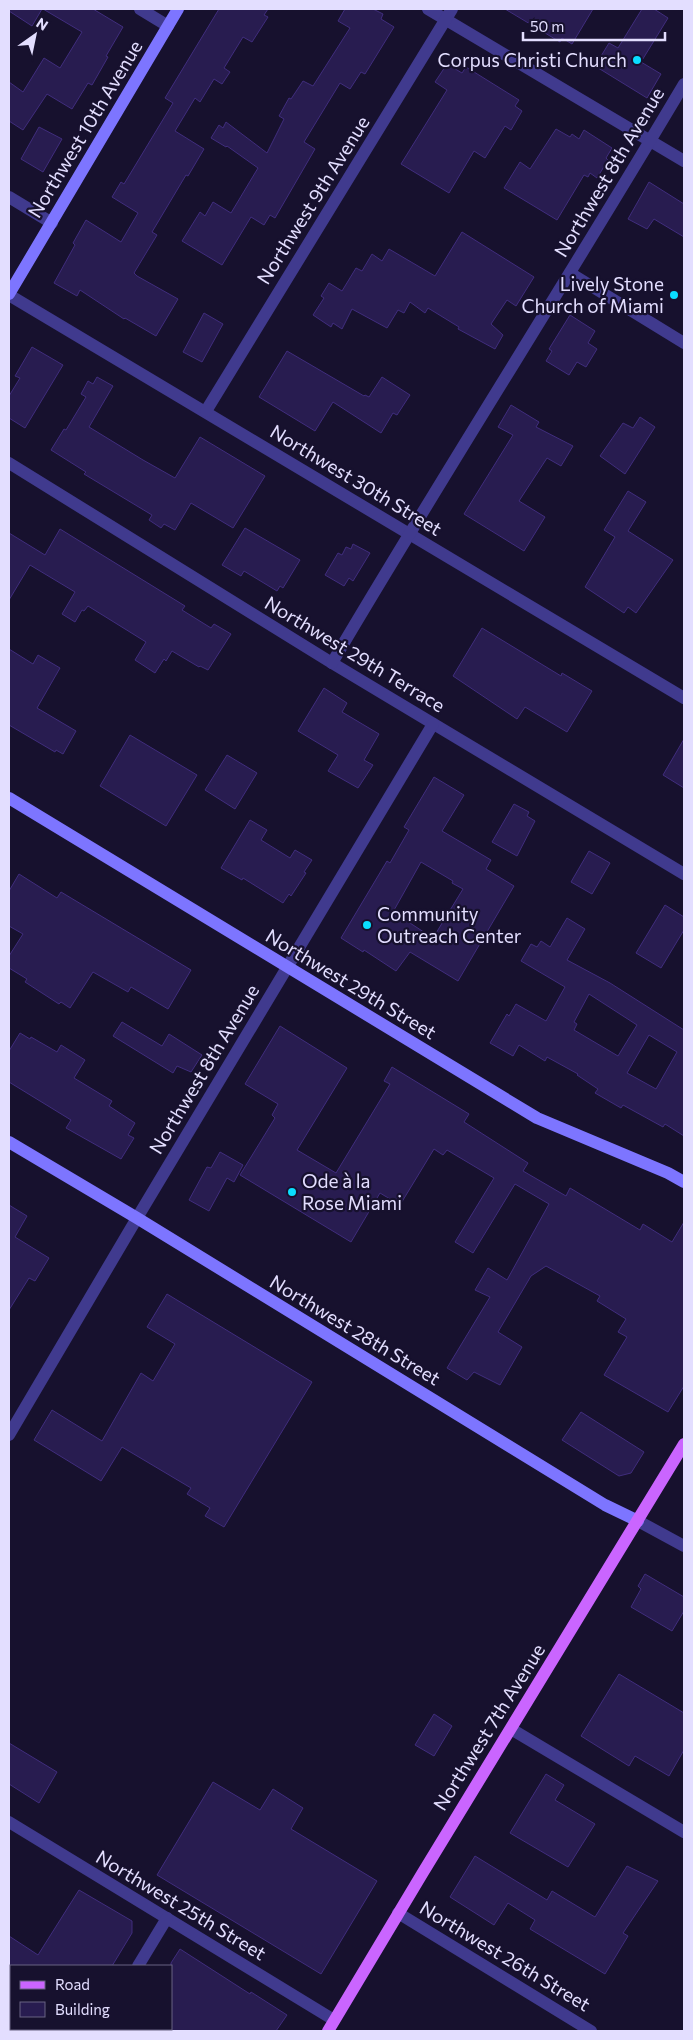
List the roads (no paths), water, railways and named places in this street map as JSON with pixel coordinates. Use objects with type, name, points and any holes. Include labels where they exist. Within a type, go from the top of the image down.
[{"type":"main road","name":"Northwest 7th Avenue","points":[[331,2026],[684,1444]]},
{"type":"street","points":[[140,9],[168,26]]},
{"type":"street","name":"Northwest 10th Avenue","points":[[9,294],[178,9]]},
{"type":"street","points":[[428,9],[449,14],[684,161]]},
{"type":"street","name":"Northwest 9th Avenue","points":[[206,411],[449,14]]},
{"type":"street","name":"Northwest 8th Avenue","points":[[332,663],[408,533],[570,273],[684,84]]},
{"type":"street","points":[[9,197],[52,223]]},
{"type":"street","points":[[570,273],[684,343]]},
{"type":"street","name":"Northwest 30th Street","points":[[9,294],[684,698]]},
{"type":"street","name":"Northwest 29th Terrace","points":[[9,463],[332,663],[684,874]]},
{"type":"street","name":"Northwest 8th Avenue","points":[[9,1435],[136,1218],[433,724]]},
{"type":"street","name":"Northwest 29th Street","points":[[9,798],[537,1118],[668,1172],[684,1182]]},
{"type":"street","name":"Northwest 28th Street","points":[[9,1142],[597,1500],[684,1546]]},
{"type":"street","points":[[511,1729],[684,1832]]},
{"type":"street","name":"Northwest 25th Street","points":[[9,1822],[167,1918],[331,2026]]},
{"type":"street","name":"Northwest 26th Street","points":[[398,1913],[592,2031]]},
{"type":"street","points":[[139,1965],[167,1918]]},
{"type":"place","name":"Corpus Christi Church","points":[[637,60]]},
{"type":"place","name":"Lively Stone Church of Miami","points":[[674,295]]},
{"type":"place","name":"Community Outreach Center","points":[[367,925]]},
{"type":"place","name":"Ode à la Rose Miami","points":[[292,1192]]}]
